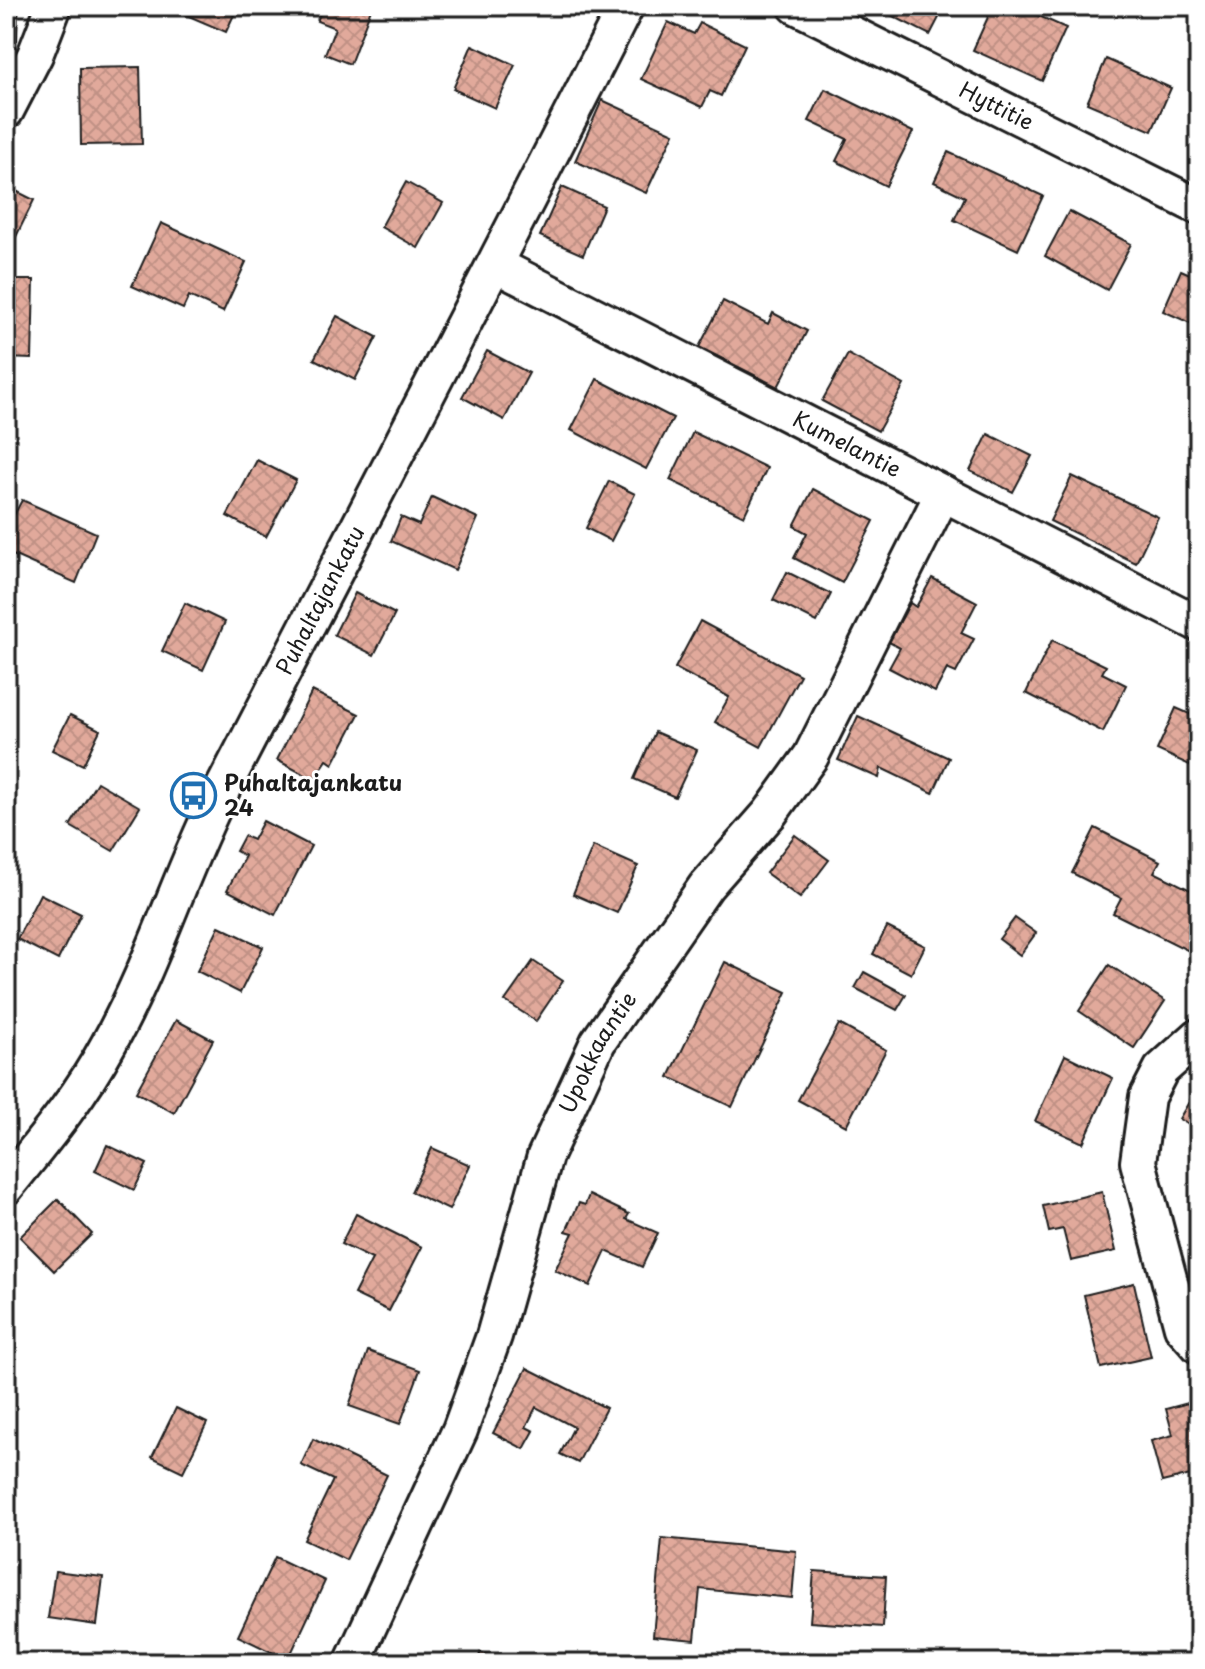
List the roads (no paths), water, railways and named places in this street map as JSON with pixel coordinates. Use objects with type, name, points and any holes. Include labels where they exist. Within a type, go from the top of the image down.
[{"type":"street","points":[[6,111],[35,55],[54,6]]},
{"type":"street","name":"Puhaltajankatu","points":[[6,1187],[62,1118],[108,1046],[150,960],[212,810],[496,265],[626,6]]},
{"type":"street","name":"Hyttitie","points":[[796,6],[1199,207]]},
{"type":"street","name":"Kumelantie","points":[[496,265],[1199,624]]},
{"type":"street","name":"Upokkaantie","points":[[352,1663],[460,1430],[494,1336],[545,1156],[598,1042],[706,886],[770,813],[811,756],[943,493]]},
{"type":"street","points":[[1199,1036],[1161,1070],[1147,1097],[1138,1162],[1182,1327],[1199,1346]]},
{"type":"place","name":"Puhaltajankatu 24","points":[[193,796]]}]
